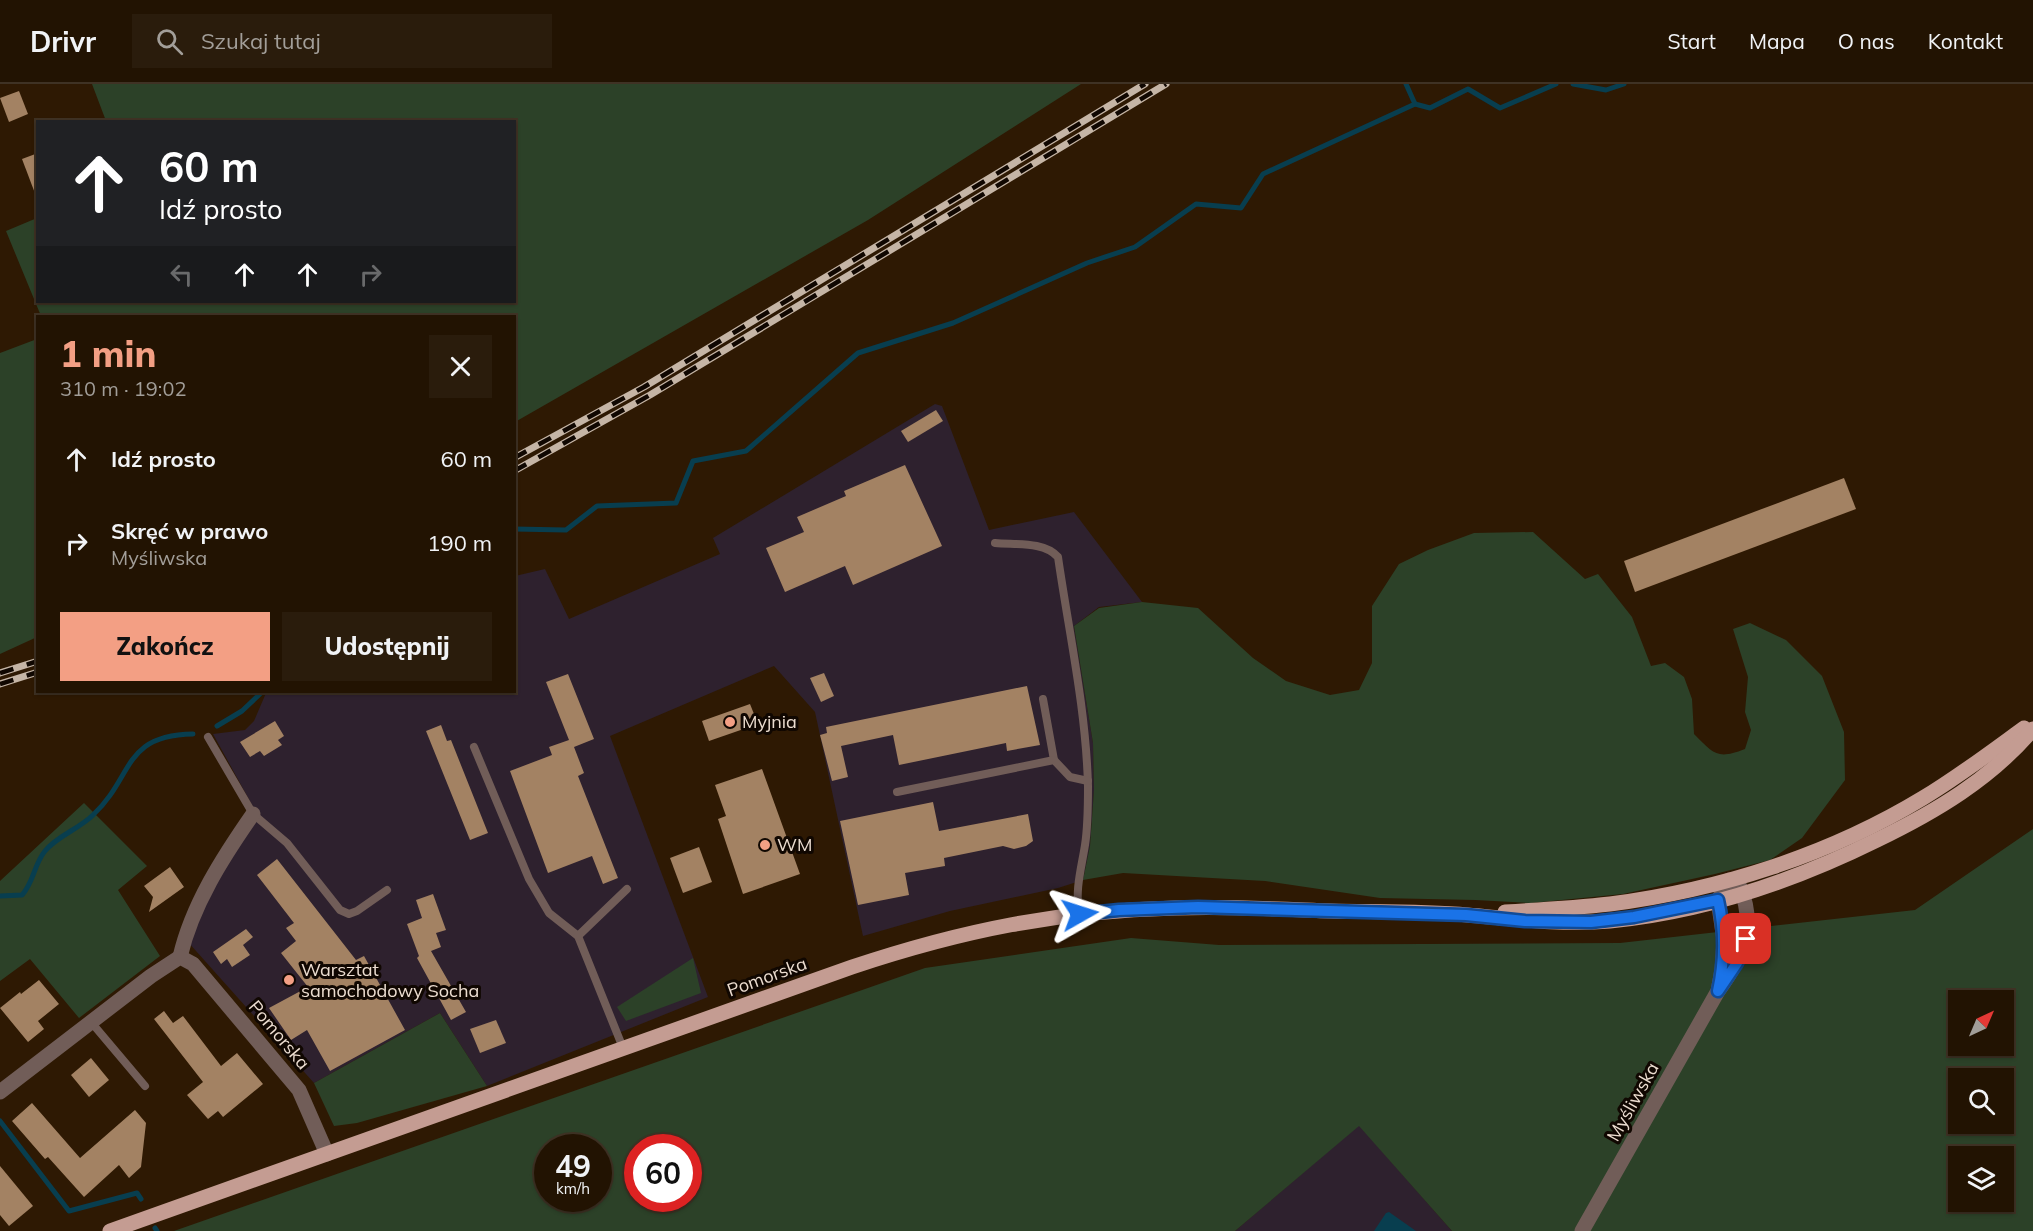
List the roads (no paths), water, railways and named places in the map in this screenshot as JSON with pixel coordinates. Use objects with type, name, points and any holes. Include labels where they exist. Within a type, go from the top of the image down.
[{"type":"main road","points":[[1466,915],[1608,904],[1675,893],[1729,880],[1794,859],[1861,831],[1924,798],[2033,723]]},
{"type":"main road","points":[[1466,915],[1525,921],[1610,921],[1743,894],[1839,858],[1917,820],[1985,776],[2033,729]]},
{"type":"main road","name":"Pomorska","points":[[120,1230],[623,1048],[921,945],[996,927],[1080,914],[1178,907],[1466,915]]},
{"type":"street","points":[[0,1092],[151,976],[180,957],[192,920],[225,854],[253,814]]},
{"type":"street","points":[[1718,900],[1729,880],[1740,887],[1743,894]]},
{"type":"street","name":"Myśliwska","points":[[1582,1231],[1718,991],[1737,963],[1746,939],[1743,894]]},
{"type":"street","name":"Myśliwska","points":[[1718,900],[1724,940],[1718,991]]},
{"type":"street","name":"Pomorska","points":[[180,957],[193,964],[299,1090],[327,1154]]},
{"type":"lane","points":[[995,543],[1041,546],[1053,551],[1058,557],[1082,708],[1088,781],[1085,842],[1076,894],[1080,914]]},
{"type":"lane","points":[[1043,699],[1054,760],[1070,777],[1088,781]]},
{"type":"lane","points":[[208,737],[253,814],[286,843],[340,910],[349,914],[357,911],[387,890]]},
{"type":"lane","points":[[474,747],[529,879],[549,913],[578,936],[623,1048]]},
{"type":"lane","points":[[897,792],[1054,760]]},
{"type":"lane","points":[[578,936],[627,889]]},
{"type":"lane","points":[[91,1022],[145,1086]]},
{"type":"water","points":[[1389,1212],[1416,1231],[1374,1231]]},
{"type":"waterway","points":[[516,529],[566,530],[597,506],[676,503],[693,461],[746,451],[858,353],[953,323],[1087,263],[1135,247],[1196,204],[1241,208],[1263,174],[1415,104],[1406,84]]},
{"type":"waterway","points":[[1415,104],[1430,108],[1468,89],[1500,108],[1556,84]]},
{"type":"waterway","points":[[1573,84],[1606,90],[1624,84]]},
{"type":"waterway","points":[[217,726],[242,711],[261,693]]},
{"type":"waterway","points":[[0,896],[22,895],[45,851],[93,815],[106,801],[141,750],[153,742],[170,736],[193,734]]},
{"type":"waterway","points":[[0,1121],[69,1211],[137,1193],[141,1199]]},
{"type":"railway","points":[[516,457],[644,387],[1145,84]]},
{"type":"railway","points":[[516,470],[650,395],[1166,84]]},
{"type":"railway","points":[[0,673],[36,662]]},
{"type":"railway","points":[[0,684],[36,673]]},
{"type":"place","name":"Myjnia","points":[[730,722]]},
{"type":"place","name":"WM","points":[[765,845]]},
{"type":"place","name":"Warsztat samochodowy Socha","points":[[289,980]]}]
